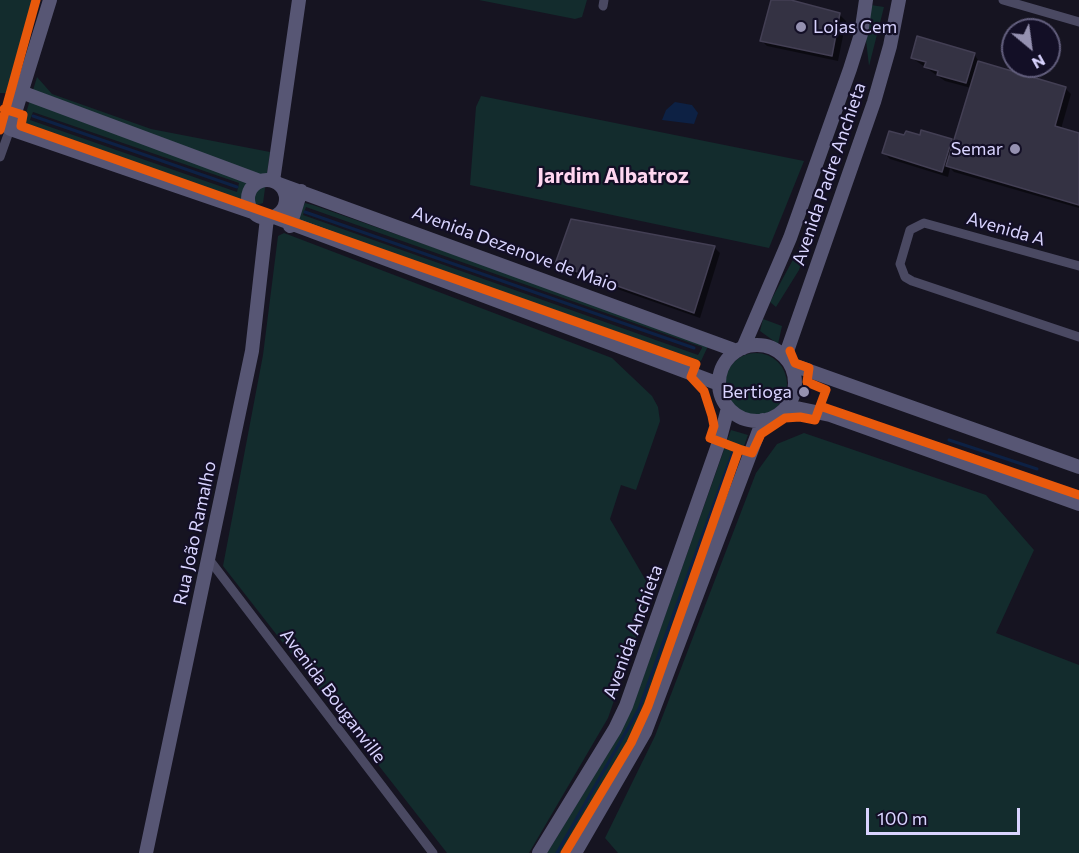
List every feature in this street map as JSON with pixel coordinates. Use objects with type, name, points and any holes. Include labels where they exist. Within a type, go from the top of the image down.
[{"type":"street","points":[[0,157],[50,0]]},
{"type":"street","points":[[270,182],[299,0]]},
{"type":"street","name":"Avenida Padre Anchieta","points":[[740,349],[790,238],[850,69],[861,34],[866,0]]},
{"type":"street","name":"Avenida Padre Anchieta","points":[[788,361],[874,102],[890,46],[899,0]]},
{"type":"street","points":[[1003,0],[1079,22]]},
{"type":"street","name":"Avenida Dezenove de Maio","points":[[21,92],[740,349]]},
{"type":"street","points":[[10,129],[265,216],[719,384]]},
{"type":"street","points":[[270,182],[285,195],[285,201],[265,216],[249,206],[248,196],[254,184],[270,182]]},
{"type":"street","points":[[290,226],[301,191]]},
{"type":"street","name":"Rua João Ramalho","points":[[146,853],[252,351],[265,216]]},
{"type":"street","name":"Avenida A","points":[[1079,266],[924,223],[916,224],[910,230],[900,264],[905,277],[1079,337]]},
{"type":"street","points":[[788,361],[794,372],[794,390],[787,406],[780,413],[763,420],[750,420],[728,408],[719,384],[723,365],[740,349],[766,346],[788,361],[1079,467]]},
{"type":"street","points":[[787,406],[830,415],[1079,504]]},
{"type":"street","name":"Avenida Anchieta","points":[[539,853],[615,729],[626,706],[719,442],[728,408]]},
{"type":"street","points":[[574,853],[645,732],[763,420]]},
{"type":"street","name":"Avenida Bouganville","points":[[208,558],[433,853]]},
{"type":"green space","points":[[0,0],[32,0],[6,93],[0,93]]},
{"type":"green space","points":[[479,0],[587,0],[582,17],[575,19]]},
{"type":"green space","points":[[871,5],[884,7],[869,66],[866,40]]},
{"type":"green space","points":[[37,77],[52,94],[151,129],[270,152],[263,203],[257,205],[246,203],[23,123]],"holes":[[[33,112],[239,183],[237,192],[30,120]]]},
{"type":"green space","points":[[481,96],[804,161],[769,248],[470,185],[476,107]]},
{"type":"green space","points":[[305,203],[313,205],[709,344],[701,361],[307,224],[300,221],[297,216]],"holes":[[[306,207],[702,347],[698,355],[303,215]]]},
{"type":"green space","points":[[808,232],[810,235],[799,270],[776,307],[770,302]]},
{"type":"green space","points":[[284,233],[612,358],[652,396],[658,407],[660,421],[636,490],[621,485],[610,519],[652,591],[608,718],[529,853],[447,853],[223,566],[263,355],[278,236]]},
{"type":"green space","points":[[763,319],[782,326],[778,344],[760,331]]},
{"type":"green space","points":[[756,353],[768,355],[778,362],[785,372],[787,384],[785,396],[778,406],[768,413],[756,415],[744,413],[734,406],[727,396],[725,384],[727,372],[734,362],[744,355]]},
{"type":"green space","points":[[731,430],[748,435],[652,701],[632,745],[566,853],[547,853],[608,753],[635,700]]},
{"type":"green space","points":[[804,433],[986,495],[1034,550],[996,633],[1079,665],[1079,853],[618,853],[605,838],[655,736],[756,473],[777,444]]},
{"type":"water","points":[[675,102],[692,105],[698,113],[694,124],[662,120],[666,110]]},
{"type":"building","name":"Lojas Cem","points":[[771,0],[791,0],[840,13],[832,56],[760,41]]},
{"type":"building","points":[[917,36],[975,53],[966,83],[937,75],[938,71],[924,67],[926,62],[911,58]]},
{"type":"building","name":"Semar","points":[[978,61],[1001,68],[1001,78],[1036,78],[1066,87],[1055,126],[1079,133],[1079,205],[946,166]]},
{"type":"building","points":[[921,130],[952,139],[942,172],[882,153],[889,131],[904,135],[906,131],[920,135]]},
{"type":"building","points":[[571,219],[715,246],[694,313],[555,264]]},
{"type":"waterway","points":[[33,116],[237,187]]},
{"type":"waterway","points":[[305,212],[694,348]]},
{"type":"waterway","points":[[949,440],[1037,469]]},
{"type":"waterway","points":[[557,853],[639,709],[734,449]]},
{"type":"cycle path","points":[[0,130],[36,0]]},
{"type":"cycle path","points":[[4,109],[23,115],[21,126],[696,364],[691,377],[704,391],[712,416],[714,426],[710,438],[739,449]]},
{"type":"cycle path","points":[[790,351],[795,363],[809,368],[807,382],[826,390],[820,406],[1079,495]]},
{"type":"cycle path","points":[[565,853],[631,743],[648,706],[739,449],[752,453],[761,434],[785,418],[800,417],[815,420],[820,406]]},
{"type":"place","name":"Lojas Cem","points":[[801,27]]},
{"type":"place","name":"Semar","points":[[1015,149]]},
{"type":"place","name":"Bertioga","points":[[804,392]]},
{"type":"district","name":"Jardim Albatroz","points":[[613,176]]}]
